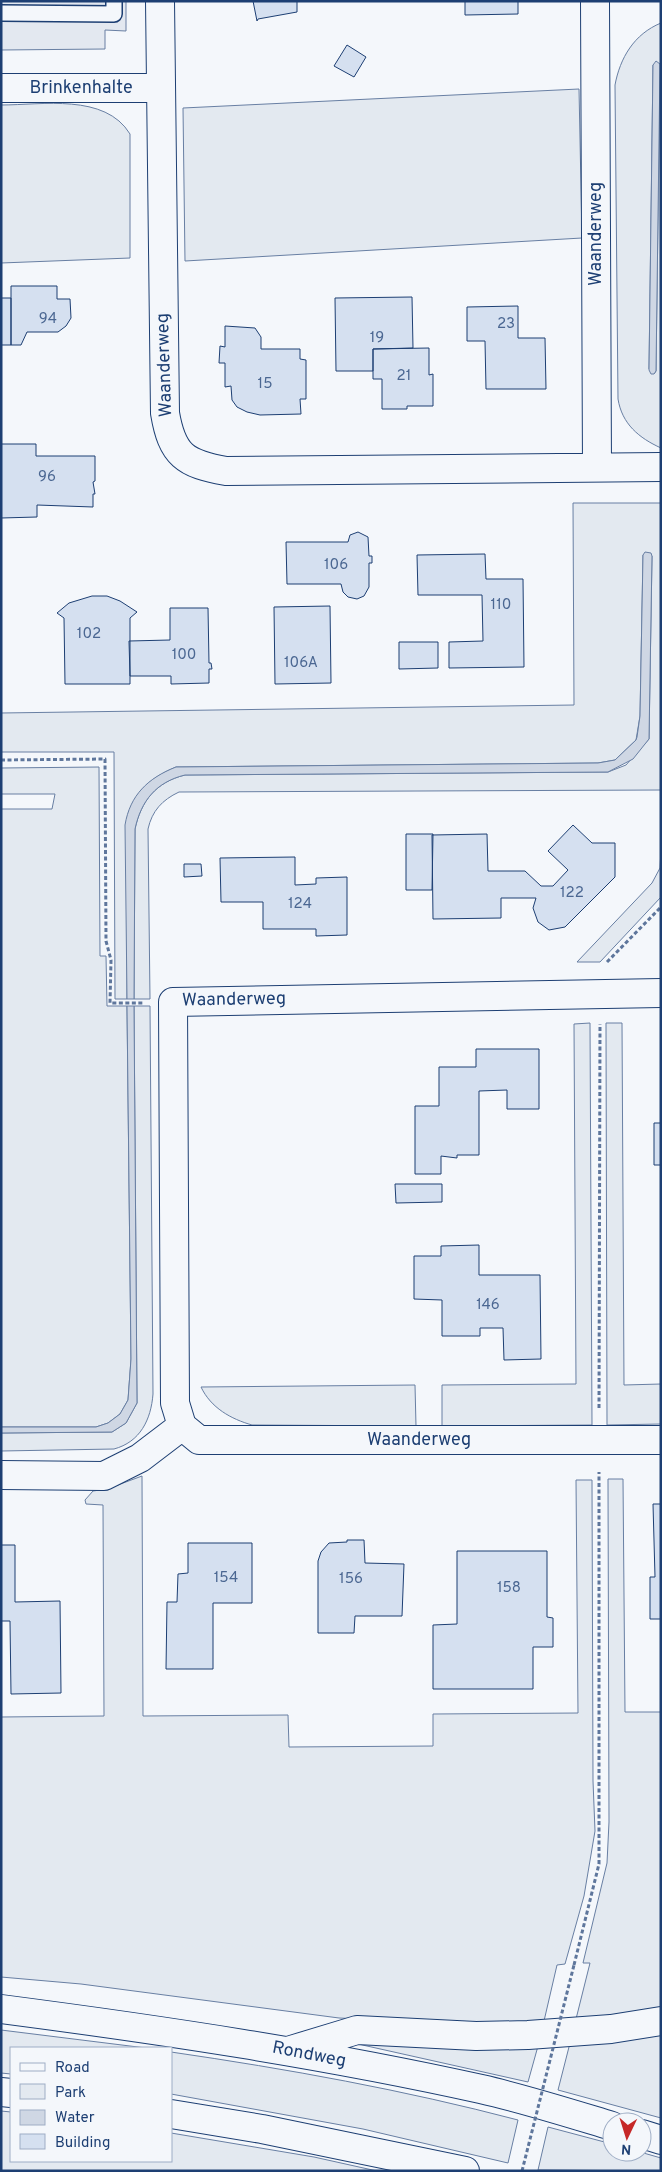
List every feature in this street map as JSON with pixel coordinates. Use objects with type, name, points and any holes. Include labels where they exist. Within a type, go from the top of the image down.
[{"type":"street","name":"Waanderweg","points":[[160,1],[165,413],[169,438],[183,456],[200,467],[226,471],[597,466],[661,467]]},
{"type":"street","name":"Waanderweg","points":[[595,1],[597,466]]},
{"type":"street","name":"Brinkenhalte","points":[[1,88],[160,88]]},
{"type":"street","name":"Waanderweg","points":[[661,993],[173,1002],[175,1403],[182,1426],[199,1440],[661,1440]]},
{"type":"street","points":[[1,1475],[104,1476],[140,1458],[182,1426]]},
{"type":"street","name":"Rondweg","points":[[1,2009],[150,2028],[290,2050],[483,2090],[602,2123]]},
{"type":"street","points":[[290,2050],[357,2030],[476,2036],[528,2035],[611,2028],[661,2020]]},
{"type":"street","points":[[172,2114],[262,2129],[465,2171]]},
{"type":"lane","points":[[1,13],[114,14],[114,1]]},
{"type":"path","points":[[1,760],[105,759],[106,941],[111,960],[110,1003],[150,1003]]},
{"type":"path","points":[[522,2171],[574,1964]]},
{"type":"green space","points":[[661,23],[661,448],[646,440],[633,429],[623,416],[618,399],[615,85],[620,65],[630,48],[636,40]],"holes":[[[660,64],[656,371],[654,374],[649,369],[653,65]]]},
{"type":"green space","points":[[579,89],[582,238],[185,261],[183,108]]},
{"type":"green space","points":[[53,103],[89,107],[105,112],[119,121],[130,134],[130,258],[1,263],[1,105]]},
{"type":"green space","points":[[573,503],[661,503],[661,790],[179,792],[155,811],[148,829],[150,999],[134,999],[135,829],[146,801],[151,794],[166,782],[185,775],[608,772],[626,765],[649,739],[652,556],[643,555],[640,716],[636,740],[615,760],[598,763],[176,767],[152,780],[134,800],[127,818],[127,999],[115,999],[114,752],[1,752],[1,713],[574,705]]},
{"type":"green space","points":[[99,767],[100,956],[106,956],[107,1006],[127,1006],[131,1359],[128,1400],[120,1414],[108,1423],[96,1427],[1,1427],[1,809],[52,809],[55,794],[1,794],[1,768]]},
{"type":"green space","points":[[661,850],[661,897],[600,962],[577,962],[652,883],[660,868]]},
{"type":"green space","points":[[134,1006],[150,1006],[153,1394],[150,1413],[142,1429],[131,1441],[114,1449],[1,1451],[1,1433],[112,1432],[126,1423],[137,1403]]},
{"type":"green space","points":[[590,1023],[592,1425],[442,1426],[442,1385],[576,1384],[574,1024]]},
{"type":"green space","points":[[606,1023],[622,1023],[624,1385],[661,1384],[661,1424],[607,1425]]},
{"type":"green space","points":[[415,1385],[416,1426],[252,1425],[222,1412],[210,1401],[201,1387]]},
{"type":"green space","points":[[142,1476],[143,1716],[288,1715],[289,1747],[433,1746],[433,1714],[578,1713],[576,1480],[592,1480],[593,1781],[595,1831],[584,1896],[565,1964],[557,1965],[544,2021],[449,2023],[339,2018],[81,1984],[1,1977],[1,1717],[104,1716],[103,1505],[86,1504],[85,1500],[93,1491],[107,1489]]},
{"type":"green space","points":[[608,1479],[623,1479],[625,1712],[661,1712],[661,2009],[576,2019],[590,1963],[583,1963],[607,1863],[609,1822]]},
{"type":"green space","points":[[1,2030],[138,2047],[10,2047],[10,2074],[1,2073]]},
{"type":"green space","points":[[661,2033],[661,2118],[652,2116],[652,2112],[639,2112],[558,2090],[570,2043]]},
{"type":"green space","points":[[358,2042],[538,2046],[528,2082],[358,2044]]},
{"type":"green space","points":[[172,2052],[346,2081],[518,2120],[508,2163],[363,2129],[172,2094]]},
{"type":"green space","points":[[1,2111],[10,2112],[10,2162],[172,2162],[172,2133],[314,2157],[377,2171],[1,2171]]},
{"type":"green space","points":[[548,2127],[602,2141],[602,2162],[652,2162],[652,2155],[661,2158],[661,2171],[538,2170]]},
{"type":"shaded area","points":[[1,1],[126,1],[126,31],[105,30],[105,49],[1,50]]},
{"type":"water","points":[[656,61],[660,64],[656,371],[654,374],[651,374],[649,370],[653,65]]},
{"type":"water","points":[[645,552],[651,553],[652,556],[649,739],[633,759],[608,772],[185,775],[166,782],[151,794],[146,801],[135,829],[134,999],[127,999],[125,825],[127,814],[136,796],[149,782],[176,767],[598,763],[615,760],[637,737],[640,716],[643,555]]},
{"type":"water","points":[[127,1006],[134,1006],[137,1403],[126,1423],[112,1432],[1,1433],[1,1427],[96,1427],[108,1423],[120,1414],[128,1400],[131,1359]]},
{"type":"building","points":[[253,1],[297,1],[297,12],[258,19],[257,21]]},
{"type":"building","points":[[465,1],[518,1],[518,14],[465,15]]},
{"type":"building","points":[[347,45],[366,57],[354,77],[334,66]]},
{"type":"building","points":[[11,286],[57,286],[57,299],[70,299],[71,318],[66,326],[58,332],[27,332],[21,345],[11,345]]},
{"type":"building","points":[[412,297],[413,348],[373,349],[373,371],[336,371],[335,298]]},
{"type":"building","points":[[1,298],[11,298],[11,345],[1,345]]},
{"type":"building","points":[[518,306],[518,338],[545,338],[546,389],[486,389],[485,341],[467,341],[467,307]]},
{"type":"building","points":[[225,326],[255,328],[261,337],[261,349],[300,349],[300,359],[306,360],[306,399],[300,399],[301,414],[260,415],[237,407],[232,400],[231,386],[225,387],[225,363],[219,363],[220,346],[225,347]]},
{"type":"building","points":[[429,348],[429,375],[433,374],[433,406],[407,406],[407,409],[382,409],[382,379],[373,379],[373,349]]},
{"type":"building","points":[[1,444],[36,444],[36,456],[95,456],[93,507],[37,505],[37,517],[1,518]]},
{"type":"building","points":[[358,532],[368,537],[369,556],[372,556],[372,563],[369,563],[369,587],[364,596],[357,599],[348,597],[343,592],[341,584],[287,584],[286,542],[348,542],[350,535]]},
{"type":"building","points":[[485,554],[486,579],[523,579],[524,667],[449,668],[449,642],[483,641],[482,595],[418,595],[417,555]]},
{"type":"building","points":[[92,596],[107,596],[120,601],[137,612],[130,618],[130,684],[65,684],[64,618],[57,613],[69,603]]},
{"type":"building","points":[[330,606],[331,683],[275,684],[274,607]]},
{"type":"building","points":[[170,608],[208,608],[209,663],[211,663],[212,669],[209,669],[209,683],[171,684],[171,676],[130,676],[129,641],[170,640]]},
{"type":"building","points":[[399,642],[438,642],[438,668],[399,669]]},
{"type":"building","points":[[573,825],[592,843],[615,843],[615,877],[565,927],[549,930],[538,922],[533,908],[536,898],[501,898],[501,918],[433,919],[432,835],[487,834],[488,871],[525,871],[541,886],[553,886],[568,870],[548,851]]},
{"type":"building","points":[[406,834],[433,834],[432,890],[406,890]]},
{"type":"building","points":[[295,857],[295,885],[316,884],[316,878],[347,877],[347,935],[316,936],[316,929],[263,929],[263,902],[221,902],[220,858]]},
{"type":"building","points":[[184,864],[201,864],[202,876],[184,877]]},
{"type":"building","points":[[476,1049],[539,1049],[539,1109],[507,1109],[507,1090],[479,1091],[479,1155],[457,1155],[457,1158],[441,1156],[441,1174],[415,1174],[415,1106],[439,1106],[439,1067],[476,1067]]},
{"type":"building","points":[[654,1123],[661,1123],[661,1165],[654,1165]]},
{"type":"building","points":[[395,1184],[442,1184],[442,1202],[396,1203]]},
{"type":"building","points":[[479,1245],[479,1275],[540,1275],[541,1359],[504,1360],[503,1328],[480,1328],[480,1336],[442,1336],[442,1300],[414,1299],[414,1256],[441,1256],[441,1246]]},
{"type":"building","points":[[653,1504],[661,1504],[661,1619],[650,1619],[650,1577],[655,1577]]},
{"type":"building","points":[[347,1540],[364,1540],[365,1563],[404,1564],[402,1616],[355,1616],[354,1633],[318,1633],[318,1561],[321,1552],[329,1543],[347,1542]]},
{"type":"building","points":[[188,1543],[252,1543],[252,1603],[213,1603],[213,1669],[166,1669],[167,1602],[177,1602],[178,1574],[188,1573]]},
{"type":"building","points":[[1,1545],[15,1545],[15,1602],[60,1601],[61,1693],[11,1694],[10,1621],[1,1621]]},
{"type":"building","points":[[457,1551],[547,1551],[547,1617],[553,1618],[553,1647],[533,1647],[533,1689],[433,1689],[433,1625],[457,1624]]}]
